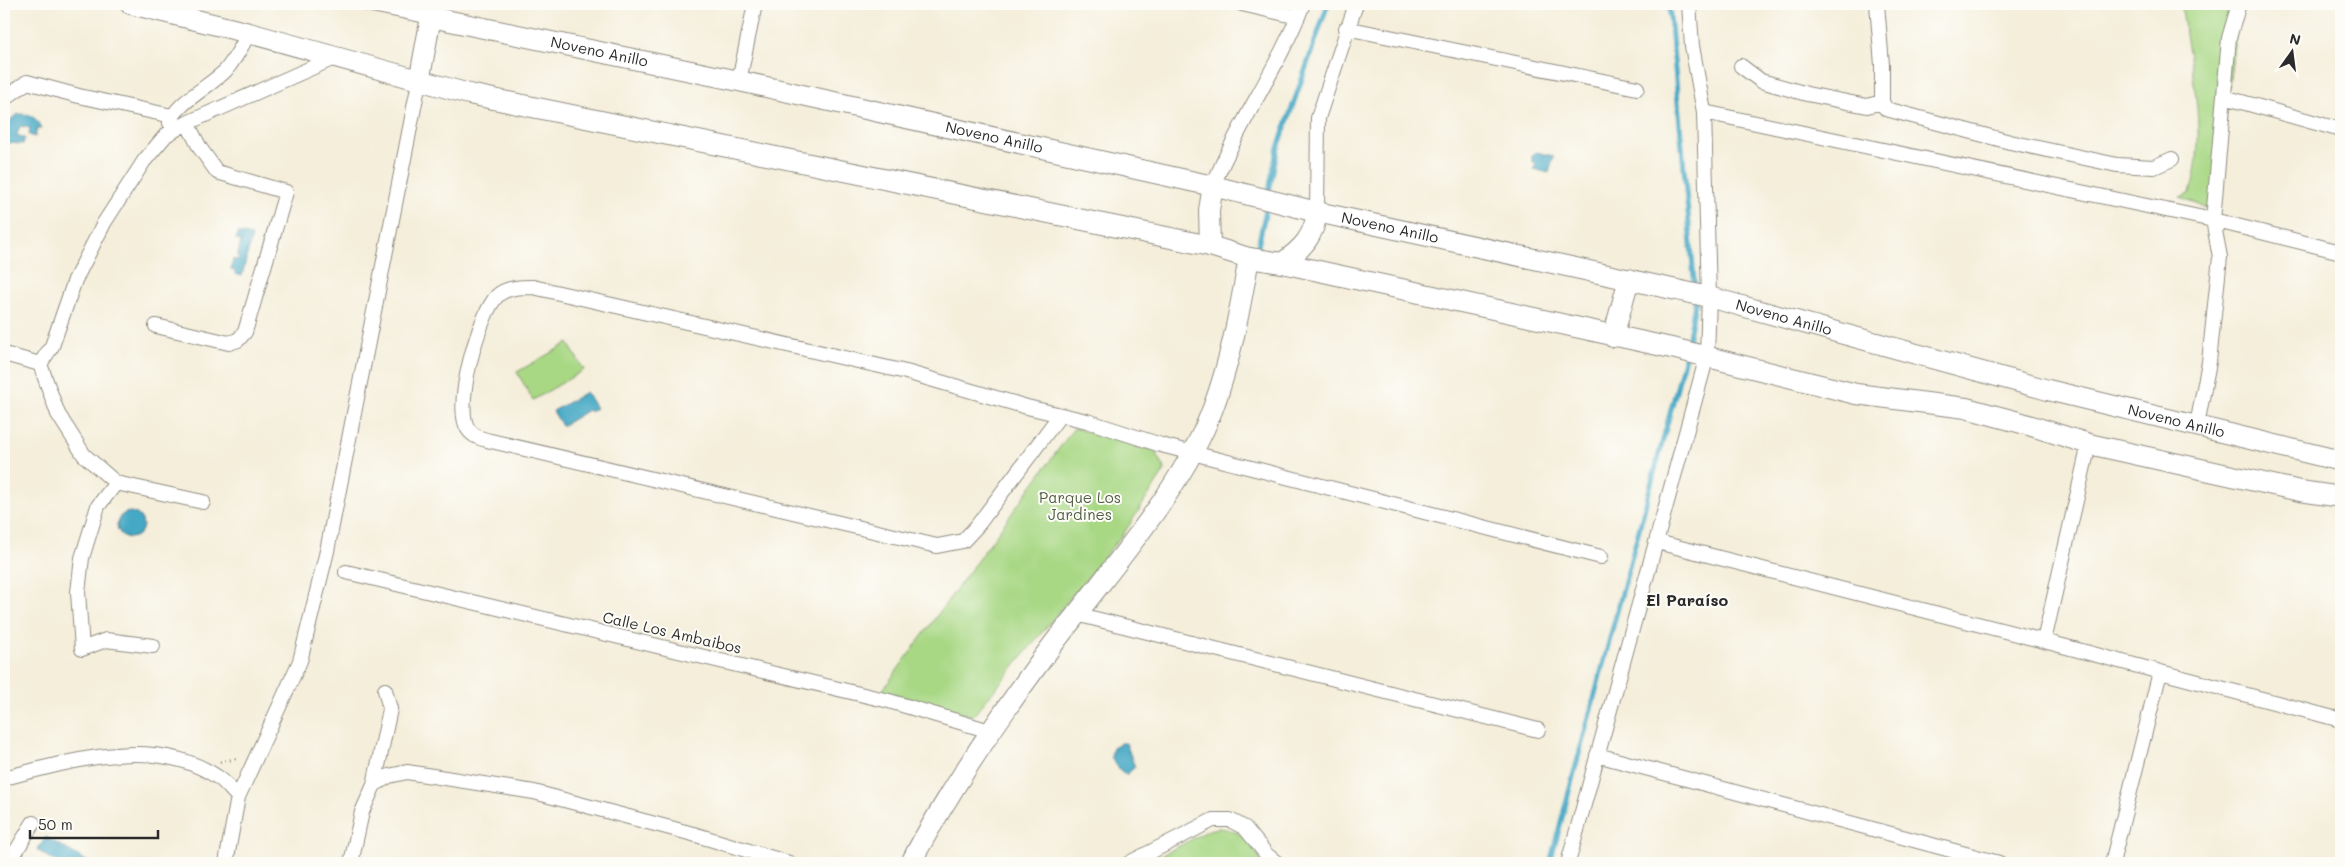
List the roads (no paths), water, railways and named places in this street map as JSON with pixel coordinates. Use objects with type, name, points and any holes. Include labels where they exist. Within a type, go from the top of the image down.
[{"type":"street","points":[[131,4],[249,33],[419,82],[469,94],[1210,246],[1249,258],[1282,263],[1692,353],[1856,394],[1966,408],[2022,422],[2089,444],[2300,491],[2341,497]]},
{"type":"street","points":[[226,863],[238,797],[300,661],[327,551],[433,10],[367,4]]},
{"type":"street","points":[[739,80],[755,4]]},
{"type":"street","points":[[1242,4],[1298,17]]},
{"type":"street","points":[[1210,246],[1209,210],[1213,186],[1223,159],[1262,91],[1303,4]]},
{"type":"street","points":[[1282,263],[1308,241],[1315,226],[1317,212],[1318,118],[1346,28],[1356,4]]},
{"type":"street","points":[[1568,863],[1658,542],[1692,353],[1698,295],[1704,112],[1692,46],[1689,4]]},
{"type":"street","points":[[1877,4],[1882,65],[1882,102],[1886,109],[1924,120],[2117,165],[2154,167],[2172,159]]},
{"type":"street","points":[[2197,425],[2209,362],[2220,257],[2213,220],[2229,38],[2239,4]]},
{"type":"street","name":"Noveno Anillo","points":[[433,10],[1213,186],[1317,212],[1698,295],[2048,390],[2197,425],[2341,462]]},
{"type":"street","points":[[1346,28],[1637,88]]},
{"type":"street","points":[[166,135],[172,116],[188,100],[211,84],[227,68],[249,33]]},
{"type":"street","points":[[40,364],[52,346],[75,280],[104,223],[144,161],[166,135],[187,123],[334,58]]},
{"type":"street","points":[[1741,66],[1761,81],[1807,94],[1867,106],[1882,102]]},
{"type":"street","points":[[4,100],[27,82],[88,98],[172,116]]},
{"type":"street","points":[[2224,97],[2341,130]]},
{"type":"street","points":[[1704,112],[2213,220],[2341,252]]},
{"type":"street","points":[[156,326],[229,343],[238,340],[245,332],[286,192],[217,172],[200,148],[187,123]]},
{"type":"street","points":[[911,863],[922,841],[990,731],[1076,614],[1150,520],[1192,452],[1213,408],[1238,319],[1249,258]]},
{"type":"street","points":[[1613,337],[1629,280]]},
{"type":"street","points":[[1060,415],[964,541],[937,546],[491,441],[477,437],[468,428],[463,413],[464,395],[477,333],[497,296],[514,288],[533,287],[906,372],[1060,415],[1192,452],[1602,557]]},
{"type":"street","points":[[4,354],[40,364]]},
{"type":"street","points":[[40,364],[58,414],[84,455],[116,483],[203,502]]},
{"type":"street","points":[[2044,641],[2089,444]]},
{"type":"street","points":[[116,483],[98,506],[82,558],[78,592],[82,649],[106,640],[153,646]]},
{"type":"street","points":[[1658,542],[2044,641],[2341,720]]},
{"type":"street","name":"Calle Los Ambaibos","points":[[346,572],[889,701],[990,731]]},
{"type":"street","points":[[1076,614],[1538,730]]},
{"type":"street","points":[[2112,863],[2160,672]]},
{"type":"street","points":[[350,863],[362,812],[374,786],[390,710],[385,690]]},
{"type":"street","points":[[4,778],[82,759],[132,754],[163,755],[192,764],[220,778],[238,797]]},
{"type":"street","points":[[1597,755],[1991,862]]},
{"type":"street","points":[[374,786],[389,776],[407,772],[534,792],[758,858],[789,863]]},
{"type":"street","points":[[1129,863],[1213,820],[1230,820],[1245,828],[1267,855],[1277,863]]},
{"type":"street","points":[[13,862],[33,823]]},
{"type":"water","points":[[19,114],[33,117],[41,129],[37,129],[35,137],[29,135],[30,128],[20,126],[17,135],[25,138],[23,144],[4,144],[5,131],[11,119]]},
{"type":"water","points":[[1536,152],[1554,156],[1549,173],[1534,169],[1536,163],[1532,161],[1532,156]]},
{"type":"water","points":[[238,233],[252,236],[242,276],[235,274],[235,271],[231,270],[233,259],[238,260],[239,258],[237,257],[241,241],[236,240]]},
{"type":"water","points":[[586,392],[596,408],[590,412],[588,410],[562,426],[553,411]]},
{"type":"water","points":[[130,512],[139,516],[143,525],[139,534],[130,538],[121,534],[117,525],[121,516]]},
{"type":"water","points":[[1120,743],[1126,743],[1135,767],[1126,775],[1119,769],[1111,757],[1113,747]]},
{"type":"water","points":[[46,837],[90,863],[58,863],[37,850]]},
{"type":"waterway","points":[[1268,196],[1277,151],[1328,4]]},
{"type":"waterway","points":[[1669,4],[1695,289]]},
{"type":"waterway","points":[[1257,251],[1267,205]]},
{"type":"waterway","points":[[1687,348],[1696,298]]},
{"type":"waterway","points":[[1550,863],[1685,357]]},
{"type":"district","name":"El Paraíso","points":[[1687,600]]},
{"type":"park label","name":"Parque Los Jardines","points":[[1080,506]]}]
